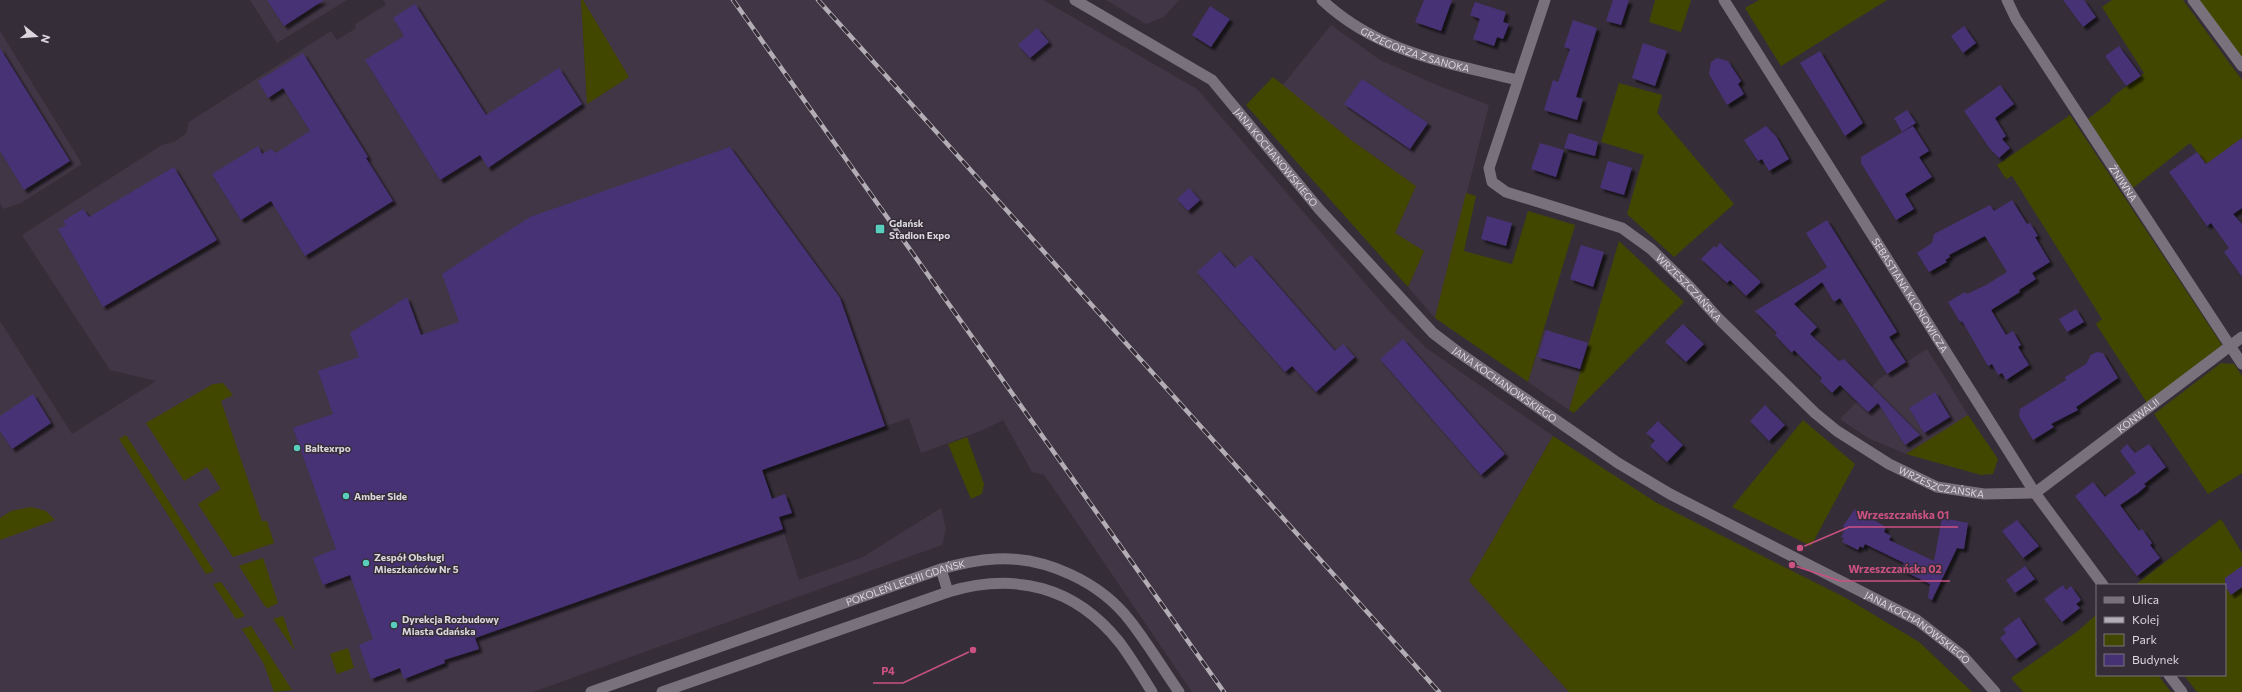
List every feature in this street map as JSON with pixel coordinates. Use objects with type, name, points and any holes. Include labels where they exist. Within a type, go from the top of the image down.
[{"type":"street","name":"JANA KOCHANOWSKIEGO","points":[[1074,0],[1212,80],[1319,209],[1433,333],[1458,352],[1618,463],[1670,494],[1917,620],[1962,656],[1996,692]]},
{"type":"street","name":"GRZEGORZA Z SANOKA","points":[[1322,0],[1365,33],[1411,54],[1517,80]]},
{"type":"street","name":"WRZESZCZAŃSKA","points":[[1545,0],[1517,80],[1489,168],[1492,182],[1506,192],[1622,228],[1650,248],[1689,286],[1718,318],[1815,413],[1836,431],[1889,464],[1937,487],[1984,494],[2035,493]]},
{"type":"street","name":"SEBASTIANA KLONOWICZA","points":[[1724,0],[2035,493],[2102,584]]},
{"type":"street","name":"ŻNIWNA","points":[[2008,0],[2016,19],[2242,364]]},
{"type":"street","points":[[2193,0],[2242,66]]},
{"type":"street","name":"KONWALII","points":[[2035,493],[2242,337]]},
{"type":"street","name":"POKOLEŃ LECHII GDAŃSK","points":[[591,692],[941,569],[971,561],[1015,559],[1061,571],[1081,580],[1098,591],[1131,621],[1179,692]]},
{"type":"street","points":[[941,569],[948,592]]},
{"type":"street","points":[[662,692],[948,592],[975,585],[1003,582],[1038,588],[1062,596],[1085,609],[1105,626],[1121,644],[1152,692]]},
{"type":"street","points":[[2171,676],[2182,692]]},
{"type":"shaded area","points":[[250,0],[347,0],[277,43]]},
{"type":"shaded area","points":[[383,0],[581,0],[587,104],[628,77],[583,0],[1043,0],[1197,89],[1389,311],[1426,348],[1553,436],[1469,581],[1569,692],[1192,692],[1044,475],[1032,472],[1003,420],[983,430],[921,453],[909,418],[762,470],[772,499],[785,494],[792,513],[779,517],[799,580],[863,557],[941,508],[946,529],[942,545],[533,692],[0,692],[0,321],[72,434],[156,381],[110,370],[22,235],[162,145],[174,142],[186,134],[189,122],[331,31],[337,40],[356,28],[355,24],[386,5]]},
{"type":"shaded area","points":[[1106,0],[1179,0],[1164,17],[1146,24]]},
{"type":"shaded area","points":[[1331,25],[1380,60],[1437,85],[1489,105],[1435,318],[1408,287],[1424,251],[1395,233],[1416,186],[1351,140],[1282,86]]},
{"type":"shaded area","points":[[0,31],[82,164],[21,203],[3,209],[0,203]]},
{"type":"shaded area","points":[[1544,330],[1589,343],[1569,410],[1528,382]]},
{"type":"shaded area","points":[[1927,349],[1968,415],[1906,454],[1868,438],[1840,419],[1879,379]]},
{"type":"green space","points":[[581,0],[583,0],[629,77],[587,104]]},
{"type":"green space","points":[[1655,0],[1691,0],[1681,32],[1649,22]]},
{"type":"green space","points":[[1759,0],[1887,0],[1781,66],[1745,8]]},
{"type":"green space","points":[[2112,0],[2183,0],[2242,80],[2242,138],[2204,166],[2201,157],[2190,143],[2133,188],[2088,119],[2111,101],[2111,98],[2144,73],[2102,7]]},
{"type":"green space","points":[[2198,0],[2242,0],[2242,59]]},
{"type":"green space","points":[[1273,77],[1351,140],[1416,186],[1395,233],[1424,251],[1408,287],[1246,105]]},
{"type":"green space","points":[[1619,83],[1662,95],[1657,113],[1734,204],[1674,257],[1627,214],[1644,155],[1601,142]]},
{"type":"green space","points":[[2070,115],[2222,345],[2147,403],[2096,324],[2102,319],[2012,176],[2006,179],[1997,165]]},
{"type":"green space","points":[[1466,193],[1476,196],[1464,251],[1512,264],[1528,211],[1575,225],[1528,382],[1435,318]]},
{"type":"green space","points":[[1619,241],[1684,302],[1574,413],[1569,410]]},
{"type":"green space","points":[[2221,363],[2234,364],[2242,376],[2242,473],[2208,494],[2154,414]]},
{"type":"green space","points":[[223,383],[233,395],[221,401],[262,521],[267,521],[274,543],[233,557],[198,504],[221,489],[207,467],[184,481],[146,423],[213,384]]},
{"type":"green space","points":[[1968,415],[1998,459],[1993,474],[1981,475],[1906,454]]},
{"type":"green space","points":[[1803,420],[1855,464],[1811,546],[1732,507]]},
{"type":"green space","points":[[126,435],[214,571],[206,574],[119,439]]},
{"type":"green space","points":[[1553,436],[1657,503],[1846,598],[1919,642],[1972,692],[1569,692],[1469,581]]},
{"type":"green space","points":[[967,437],[984,484],[982,494],[971,499],[948,444]]},
{"type":"green space","points":[[31,507],[46,511],[55,520],[0,540],[0,518],[11,511]]},
{"type":"green space","points":[[2221,519],[2242,553],[2242,692],[2197,692],[2185,676],[2226,676],[2226,584],[2136,584]]},
{"type":"green space","points":[[263,558],[278,603],[268,608],[264,605],[239,566]]},
{"type":"green space","points":[[221,582],[245,616],[236,619],[213,584]]},
{"type":"green space","points":[[2096,615],[2096,676],[2159,676],[2171,692],[2023,692],[2011,678],[2078,631]]},
{"type":"green space","points":[[283,616],[295,651],[273,619]]},
{"type":"green space","points":[[251,626],[292,690],[274,692],[264,664],[242,629]]},
{"type":"green space","points":[[348,648],[354,668],[337,674],[330,654]]},
{"type":"building","points":[[267,0],[324,0],[284,26]]},
{"type":"building","points":[[1424,0],[1452,0],[1441,31],[1415,22]]},
{"type":"building","points":[[1613,0],[1629,0],[1621,25],[1606,21]]},
{"type":"building","points":[[2063,0],[2084,0],[2096,17],[2083,27]]},
{"type":"building","points":[[1475,2],[1506,12],[1503,22],[1509,24],[1503,39],[1497,37],[1494,46],[1473,39],[1480,19],[1470,15]]},
{"type":"building","points":[[415,4],[486,115],[559,68],[582,104],[488,168],[480,155],[440,180],[365,60],[404,36],[393,18]]},
{"type":"building","points":[[1210,6],[1230,19],[1211,47],[1192,35]]},
{"type":"building","points":[[1573,20],[1597,28],[1576,97],[1583,99],[1577,120],[1544,110],[1553,80],[1558,82],[1570,49],[1564,47]]},
{"type":"building","points":[[1964,26],[1976,43],[1963,53],[1951,36]]},
{"type":"building","points":[[1037,28],[1049,42],[1030,58],[1018,45]]},
{"type":"building","points":[[1643,43],[1667,51],[1655,86],[1632,78]]},
{"type":"building","points":[[2119,46],[2141,76],[2126,86],[2105,56]]},
{"type":"building","points":[[0,48],[70,161],[24,190],[0,151]]},
{"type":"building","points":[[1820,51],[1863,123],[1845,136],[1800,63]]},
{"type":"building","points":[[303,53],[368,157],[366,158],[393,201],[305,256],[271,201],[241,220],[212,174],[258,146],[262,154],[271,149],[276,153],[310,131],[283,88],[268,98],[258,81]]},
{"type":"building","points":[[1717,58],[1728,61],[1741,81],[1738,84],[1744,94],[1727,105],[1709,74],[1711,62]]},
{"type":"building","points":[[1362,79],[1428,123],[1410,149],[1344,104]]},
{"type":"building","points":[[2000,85],[2014,104],[1995,118],[2006,136],[2002,139],[2010,148],[1999,158],[1990,149],[1964,111]]},
{"type":"building","points":[[1907,110],[1916,123],[1902,132],[1894,118]]},
{"type":"building","points":[[1766,126],[1776,136],[1789,159],[1769,171],[1762,159],[1758,161],[1744,140]]},
{"type":"building","points":[[1913,126],[1929,151],[1919,157],[1932,177],[1905,194],[1914,209],[1896,220],[1861,163],[1861,157]]},
{"type":"building","points":[[1569,133],[1598,142],[1595,156],[1564,148]]},
{"type":"building","points":[[2242,138],[2242,208],[2233,214],[2242,224],[2242,277],[2224,252],[2229,248],[2211,223],[2207,226],[2169,172],[2197,152],[2206,164]]},
{"type":"building","points":[[1540,143],[1564,150],[1556,177],[1531,169]]},
{"type":"building","points":[[730,147],[840,298],[885,426],[762,470],[772,499],[785,494],[792,513],[779,517],[783,529],[475,638],[479,649],[444,660],[445,663],[404,679],[400,668],[371,679],[359,645],[373,639],[350,575],[323,585],[313,558],[336,549],[293,428],[333,414],[318,371],[359,357],[350,333],[407,297],[421,335],[459,322],[442,274],[530,217]]},
{"type":"building","points":[[1608,161],[1632,168],[1624,195],[1600,188]]},
{"type":"building","points":[[174,167],[217,240],[103,307],[58,229],[66,225],[63,221],[83,209],[89,217]]},
{"type":"building","points":[[1189,188],[1200,200],[1188,211],[1177,199]]},
{"type":"building","points":[[2012,200],[2027,224],[2030,223],[2038,236],[2035,237],[2050,262],[2032,273],[2036,279],[2019,290],[2020,292],[1991,310],[2006,335],[2013,331],[2021,345],[2018,347],[2029,365],[2006,380],[2002,373],[1998,375],[1992,364],[1988,366],[1962,321],[1960,322],[1948,302],[1965,292],[1967,294],[1986,285],[2007,272],[1985,236],[1949,255],[1950,257],[1945,260],[1947,262],[1929,272],[1917,253],[1932,243],[1934,234],[1990,205],[1994,211]]},
{"type":"building","points":[[1487,216],[1512,223],[1506,246],[1481,239]]},
{"type":"building","points":[[1827,220],[1897,332],[1889,337],[1906,362],[1887,374],[1840,298],[1834,302],[1822,282],[1794,304],[1817,327],[1810,334],[1839,361],[1844,359],[1920,435],[1905,445],[1878,403],[1868,412],[1840,385],[1832,393],[1820,381],[1822,378],[1794,350],[1792,353],[1775,335],[1777,333],[1755,311],[1827,267],[1806,233]]},
{"type":"building","points":[[1720,243],[1761,282],[1746,296],[1730,280],[1727,283],[1701,259],[1714,246],[1716,248]]},
{"type":"building","points":[[1581,245],[1604,252],[1593,287],[1570,279]]},
{"type":"building","points":[[1220,251],[1235,268],[1251,255],[1335,351],[1343,344],[1355,357],[1316,392],[1292,366],[1285,372],[1197,272]]},
{"type":"building","points":[[2076,309],[2084,322],[2067,332],[2059,319]]},
{"type":"building","points":[[1683,324],[1704,344],[1686,362],[1665,342]]},
{"type":"building","points":[[1546,330],[1588,343],[1580,369],[1538,357]]},
{"type":"building","points":[[1403,339],[1505,454],[1481,475],[1380,359]]},
{"type":"building","points":[[2097,352],[2103,353],[2118,378],[2076,407],[2078,410],[2051,424],[2054,427],[2033,440],[2019,416],[2020,409],[2066,380],[2065,377],[2086,364],[2091,355]]},
{"type":"building","points":[[1935,392],[1950,417],[1924,433],[1909,408]]},
{"type":"building","points":[[33,394],[51,423],[12,449],[0,431],[0,416]]},
{"type":"building","points":[[1765,405],[1785,425],[1769,441],[1750,421]]},
{"type":"building","points":[[1658,421],[1683,445],[1667,462],[1650,446],[1655,441],[1646,433]]},
{"type":"building","points":[[2127,444],[2135,453],[2149,444],[2166,467],[2144,484],[2146,486],[2138,493],[2120,505],[2139,531],[2142,529],[2152,543],[2150,545],[2160,558],[2137,576],[2075,496],[2093,482],[2105,497],[2136,473],[2120,451]]},
{"type":"building","points":[[1855,509],[1886,527],[1884,532],[1891,536],[1889,540],[1934,561],[1942,518],[1968,523],[1964,549],[1957,548],[1932,600],[1928,598],[1930,584],[1901,570],[1904,563],[1865,544],[1863,548],[1860,546],[1858,550],[1842,542],[1844,538],[1841,537],[1845,529],[1843,526]]},
{"type":"building","points":[[2017,520],[2039,546],[2023,558],[2002,531]]},
{"type":"building","points":[[2025,566],[2035,579],[2015,593],[2006,580]]},
{"type":"building","points":[[2242,566],[2242,587],[2231,595],[2226,588],[2225,578]]},
{"type":"building","points":[[2063,585],[2066,590],[2071,586],[2081,600],[2076,604],[2080,608],[2062,622],[2044,599]]},
{"type":"building","points":[[2019,617],[2037,644],[2016,659],[2000,638],[2006,633],[2003,629]]},
{"type":"railway","points":[[733,0],[1224,692]]},
{"type":"railway","points":[[818,0],[1439,692]]},
{"type":"place","name":"Gdańsk Stadion Expo","points":[[880,229]]},
{"type":"place","name":"Baltexrpo","points":[[297,448]]},
{"type":"place","name":"Amber Side","points":[[346,496]]},
{"type":"place","name":"Wrzeszczańska 01","points":[[1800,548]]},
{"type":"place","name":"Zespół Obsługi Mieszkańców Nr 5","points":[[366,563]]},
{"type":"place","name":"Wrzeszczańska 02","points":[[1792,565]]},
{"type":"place","name":"Dyrekcja Rozbudowy Miasta Gdańska","points":[[394,625]]},
{"type":"place","name":"P4","points":[[973,650]]}]
